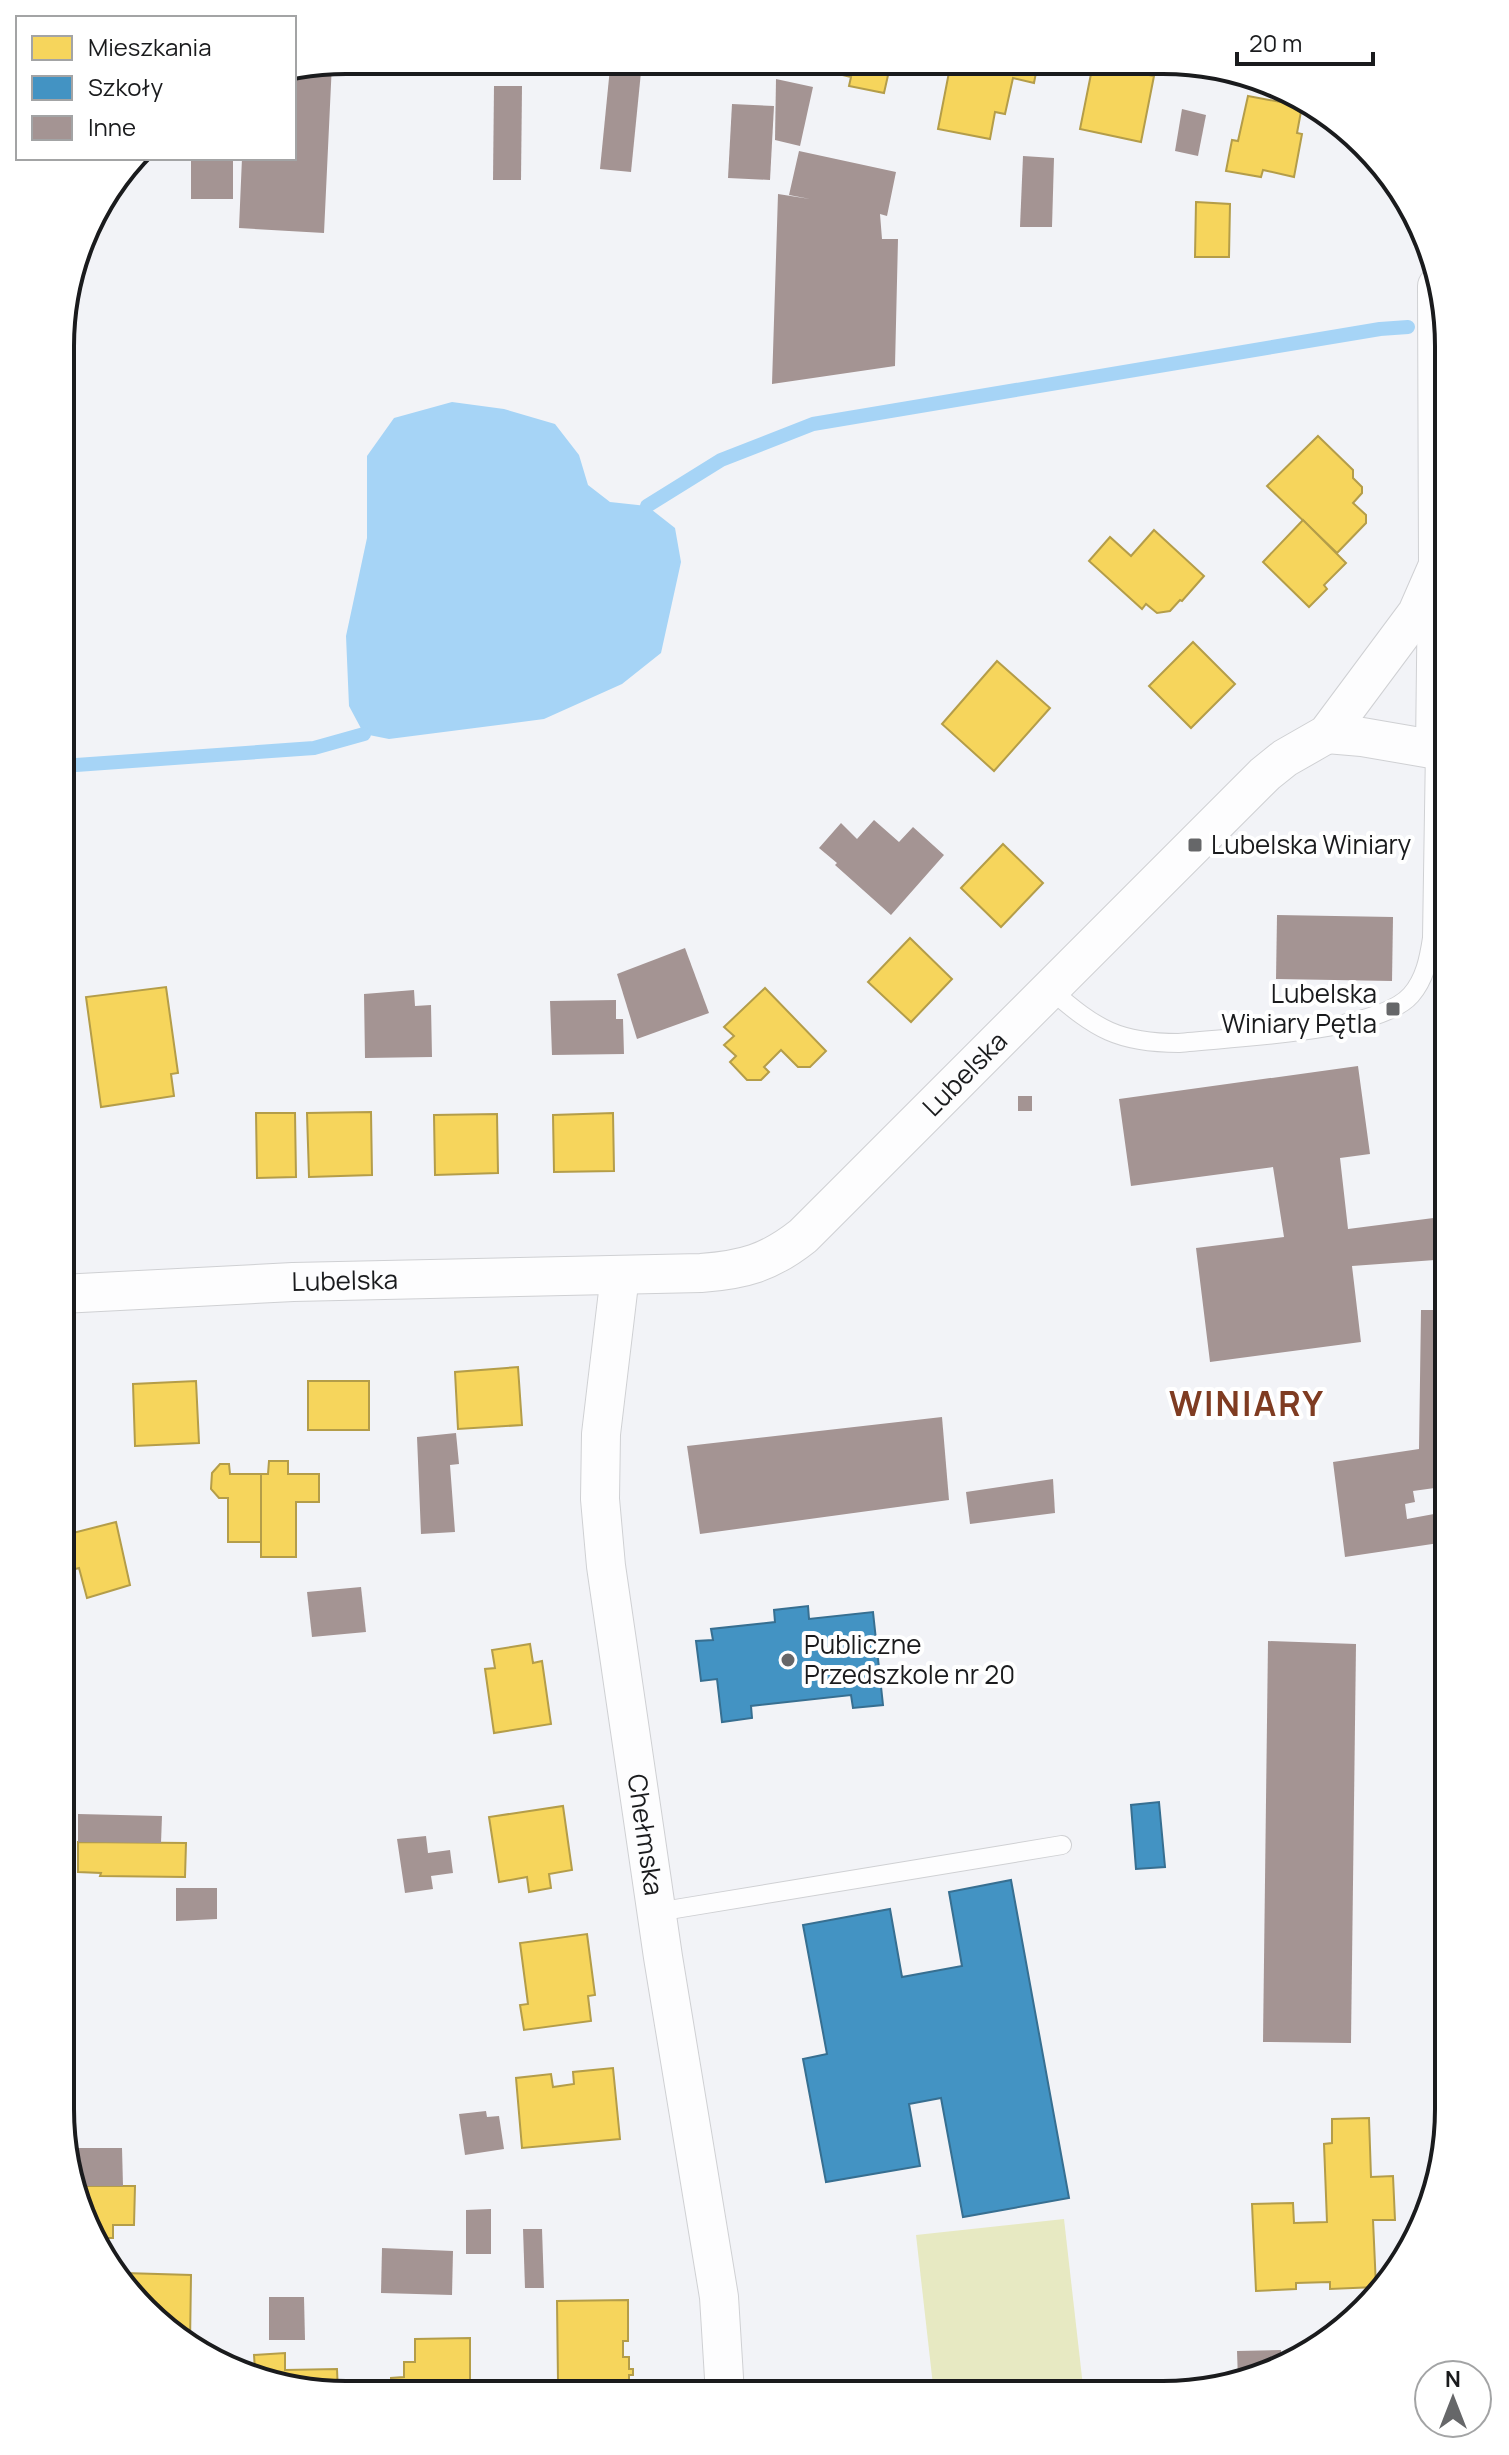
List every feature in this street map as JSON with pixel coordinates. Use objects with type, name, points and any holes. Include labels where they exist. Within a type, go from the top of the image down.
[{"type":"street","name":"Lubelska","points":[[74,1293],[293,1282],[736,1270],[783,1252],[803,1236],[1265,774],[1285,758],[1327,734],[1417,613],[1435,572]]},
{"type":"street","points":[[1327,734],[1435,749]]},
{"type":"street","name":"Chełmska","points":[[620,1275],[601,1434],[600,1499],[606,1566],[657,1912],[719,2297],[724,2381]]},
{"type":"lane","points":[[1051,990],[1085,1019],[1107,1031],[1131,1040],[1155,1043],[1345,1025],[1393,1009],[1410,995],[1422,977],[1432,938],[1435,887]]},
{"type":"lane","points":[[657,1912],[1062,1845]]},
{"type":"green space","points":[[1064,2219],[1082,2381],[933,2381],[916,2235]]},
{"type":"water","points":[[452,402],[504,409],[555,424],[579,455],[588,485],[610,502],[647,506],[675,528],[681,562],[661,653],[622,684],[544,719],[389,739],[364,734],[349,706],[346,636],[367,538],[367,456],[394,418]]},
{"type":"building: Mieszkania","points":[[838,74],[888,74],[884,93],[849,86],[851,77]]},
{"type":"building: Mieszkania","points":[[949,74],[1036,74],[1034,83],[1013,78],[1005,114],[995,112],[990,139],[938,129]]},
{"type":"building: Mieszkania","points":[[1091,74],[1154,76],[1141,142],[1080,129]]},
{"type":"building: Mieszkania","points":[[1248,96],[1283,102],[1301,111],[1297,133],[1302,134],[1294,177],[1263,170],[1261,177],[1226,171],[1232,140],[1238,141]]},
{"type":"building: Mieszkania","points":[[1196,202],[1230,204],[1229,257],[1195,257]]},
{"type":"building: Mieszkania","points":[[1318,436],[1353,470],[1353,478],[1362,487],[1362,493],[1353,503],[1366,515],[1366,523],[1337,553],[1267,486]]},
{"type":"building: Mieszkania","points":[[1303,520],[1346,563],[1324,585],[1327,589],[1309,607],[1263,562]]},
{"type":"building: Mieszkania","points":[[1154,530],[1204,576],[1170,611],[1157,613],[1146,604],[1142,609],[1089,561],[1110,537],[1131,556]]},
{"type":"building: Mieszkania","points":[[1193,642],[1235,684],[1191,728],[1149,686]]},
{"type":"building: Mieszkania","points":[[997,661],[1050,708],[994,771],[942,724]]},
{"type":"building: Mieszkania","points":[[1003,844],[1043,883],[1001,927],[961,888]]},
{"type":"building: Mieszkania","points":[[910,938],[952,979],[911,1022],[868,982]]},
{"type":"building: Mieszkania","points":[[166,987],[178,1073],[171,1074],[174,1096],[101,1107],[86,997]]},
{"type":"building: Mieszkania","points":[[765,988],[826,1051],[810,1067],[798,1067],[781,1050],[764,1067],[769,1072],[761,1080],[747,1080],[730,1062],[736,1056],[724,1045],[734,1036],[724,1027]]},
{"type":"building: Mieszkania","points":[[371,1112],[372,1175],[309,1177],[307,1113]]},
{"type":"building: Mieszkania","points":[[256,1113],[295,1113],[296,1177],[257,1178]]},
{"type":"building: Mieszkania","points":[[613,1113],[614,1171],[554,1172],[553,1115]]},
{"type":"building: Mieszkania","points":[[497,1114],[498,1173],[435,1175],[434,1115]]},
{"type":"building: Mieszkania","points":[[518,1367],[522,1425],[458,1429],[455,1372]]},
{"type":"building: Mieszkania","points":[[196,1381],[199,1443],[135,1446],[133,1384]]},
{"type":"building: Mieszkania","points":[[308,1381],[369,1381],[369,1430],[308,1430]]},
{"type":"building: Mieszkania","points":[[269,1461],[288,1461],[288,1474],[319,1474],[319,1502],[296,1502],[296,1557],[261,1557],[261,1474],[268,1474]]},
{"type":"building: Mieszkania","points":[[220,1464],[229,1464],[230,1474],[261,1474],[261,1542],[228,1542],[228,1498],[219,1498],[211,1489],[212,1473]]},
{"type":"building: Mieszkania","points":[[116,1522],[130,1585],[87,1598],[79,1568],[74,1569],[74,1533]]},
{"type":"building: Mieszkania","points":[[530,1644],[533,1663],[542,1661],[551,1724],[494,1733],[485,1669],[495,1668],[492,1650]]},
{"type":"building: Mieszkania","points":[[563,1806],[572,1870],[549,1874],[551,1888],[529,1892],[527,1877],[499,1882],[489,1817]]},
{"type":"building: Mieszkania","points":[[78,1842],[186,1843],[185,1877],[100,1876],[101,1873],[78,1872]]},
{"type":"building: Mieszkania","points":[[587,1934],[595,1995],[588,1996],[591,2021],[524,2030],[520,2005],[528,2004],[520,1943]]},
{"type":"building: Mieszkania","points":[[613,2068],[620,2139],[522,2148],[516,2078],[551,2074],[553,2087],[574,2084],[573,2072]]},
{"type":"building: Mieszkania","points":[[1369,2118],[1371,2177],[1393,2176],[1395,2220],[1373,2220],[1376,2277],[1367,2287],[1330,2289],[1330,2282],[1296,2283],[1296,2289],[1256,2291],[1252,2204],[1293,2203],[1294,2223],[1327,2222],[1324,2144],[1332,2143],[1332,2119]]},
{"type":"building: Mieszkania","points":[[85,2186],[135,2186],[134,2225],[113,2225],[113,2238],[107,2238]]},
{"type":"building: Mieszkania","points":[[129,2273],[191,2275],[190,2332],[154,2301]]},
{"type":"building: Mieszkania","points":[[628,2300],[628,2341],[623,2341],[623,2357],[629,2357],[629,2369],[633,2369],[633,2375],[629,2375],[629,2380],[633,2381],[558,2381],[557,2301]]},
{"type":"building: Mieszkania","points":[[470,2338],[470,2381],[391,2381],[391,2378],[404,2377],[404,2362],[415,2362],[415,2339]]},
{"type":"building: Mieszkania","points":[[285,2353],[285,2370],[337,2369],[337,2381],[276,2372],[255,2364],[254,2355]]},
{"type":"building: Szkoły","name":"Publiczne Przedszkole nr 20","points":[[808,1606],[809,1619],[873,1612],[883,1705],[853,1708],[851,1695],[751,1706],[752,1718],[722,1722],[717,1679],[701,1681],[696,1641],[713,1640],[711,1629],[775,1622],[774,1610]]},
{"type":"building: Szkoły","points":[[1159,1802],[1165,1867],[1136,1869],[1131,1805]]},
{"type":"building: Szkoły","points":[[1011,1880],[1069,2198],[963,2217],[941,2098],[909,2104],[920,2166],[826,2182],[803,2059],[827,2054],[803,1925],[890,1909],[902,1977],[962,1966],[949,1892]]},
{"type":"building: Inne","points":[[609,74],[641,74],[631,172],[600,169]]},
{"type":"building: Inne","points":[[331,75],[324,233],[239,228],[242,160],[296,160],[296,78]]},
{"type":"building: Inne","points":[[776,79],[813,87],[800,146],[775,140]]},
{"type":"building: Inne","points":[[494,86],[522,86],[521,180],[493,180]]},
{"type":"building: Inne","points":[[732,104],[774,106],[770,180],[728,178]]},
{"type":"building: Inne","points":[[1182,109],[1206,115],[1198,156],[1175,151]]},
{"type":"building: Inne","points":[[799,151],[896,172],[887,216],[880,214],[882,239],[898,239],[895,366],[772,384],[778,194],[810,199],[789,195]]},
{"type":"building: Inne","points":[[1023,156],[1054,158],[1052,227],[1020,227]]},
{"type":"building: Inne","points":[[191,160],[233,160],[233,199],[191,199]]},
{"type":"building: Inne","points":[[874,820],[899,842],[913,827],[944,855],[891,915],[819,848],[841,823],[857,839]]},
{"type":"building: Inne","points":[[1277,915],[1393,917],[1392,981],[1276,979]]},
{"type":"building: Inne","points":[[685,948],[709,1013],[637,1039],[617,974]]},
{"type":"building: Inne","points":[[414,990],[415,1006],[431,1005],[432,1057],[365,1058],[364,994]]},
{"type":"building: Inne","points":[[616,1000],[616,1019],[623,1019],[624,1054],[552,1055],[550,1001]]},
{"type":"building: Inne","points":[[1358,1066],[1370,1154],[1340,1158],[1348,1229],[1435,1218],[1434,1260],[1352,1266],[1361,1342],[1210,1362],[1196,1248],[1284,1237],[1273,1167],[1131,1186],[1119,1099]]},
{"type":"building: Inne","points":[[1018,1096],[1032,1096],[1032,1111],[1018,1111]]},
{"type":"building: Inne","points":[[1421,1310],[1434,1310],[1434,1488],[1413,1491],[1415,1502],[1405,1504],[1407,1519],[1434,1514],[1434,1544],[1345,1557],[1333,1462],[1419,1449]]},
{"type":"building: Inne","points":[[942,1417],[949,1500],[700,1534],[687,1446]]},
{"type":"building: Inne","points":[[456,1433],[459,1464],[450,1465],[455,1532],[421,1534],[417,1437]]},
{"type":"building: Inne","points":[[1053,1479],[1055,1513],[970,1524],[966,1492]]},
{"type":"building: Inne","points":[[361,1587],[366,1632],[312,1637],[307,1592]]},
{"type":"building: Inne","points":[[1268,1641],[1356,1644],[1351,2043],[1263,2042]]},
{"type":"building: Inne","points":[[78,1814],[162,1816],[161,1843],[78,1842]]},
{"type":"building: Inne","points":[[426,1836],[428,1853],[450,1850],[453,1873],[431,1876],[433,1889],[405,1893],[397,1839]]},
{"type":"building: Inne","points":[[176,1888],[217,1888],[217,1919],[176,1921]]},
{"type":"building: Inne","points":[[486,2111],[487,2117],[499,2116],[504,2149],[465,2155],[459,2114]]},
{"type":"building: Inne","points":[[77,2148],[122,2148],[123,2186],[85,2186]]},
{"type":"building: Inne","points":[[491,2209],[491,2254],[466,2254],[466,2210]]},
{"type":"building: Inne","points":[[523,2229],[542,2229],[544,2288],[525,2288]]},
{"type":"building: Inne","points":[[382,2248],[453,2251],[452,2295],[381,2293]]},
{"type":"building: Inne","points":[[269,2297],[304,2297],[305,2340],[269,2340]]},
{"type":"building: Inne","points":[[1281,2350],[1281,2353],[1238,2370],[1237,2351]]},
{"type":"waterway","points":[[647,506],[721,460],[813,424],[1380,329],[1408,327]]},
{"type":"waterway","points":[[74,765],[314,748],[364,734]]},
{"type":"place","name":"Lubelska Winiary","points":[[1195,845]]},
{"type":"place","name":"Lubelska Winiary Pętla","points":[[1393,1009]]},
{"type":"place","name":"Publiczne Przedszkole nr 20","points":[[788,1660]]},
{"type":"district","name":"WINIARY","points":[[1247,1404]]}]
